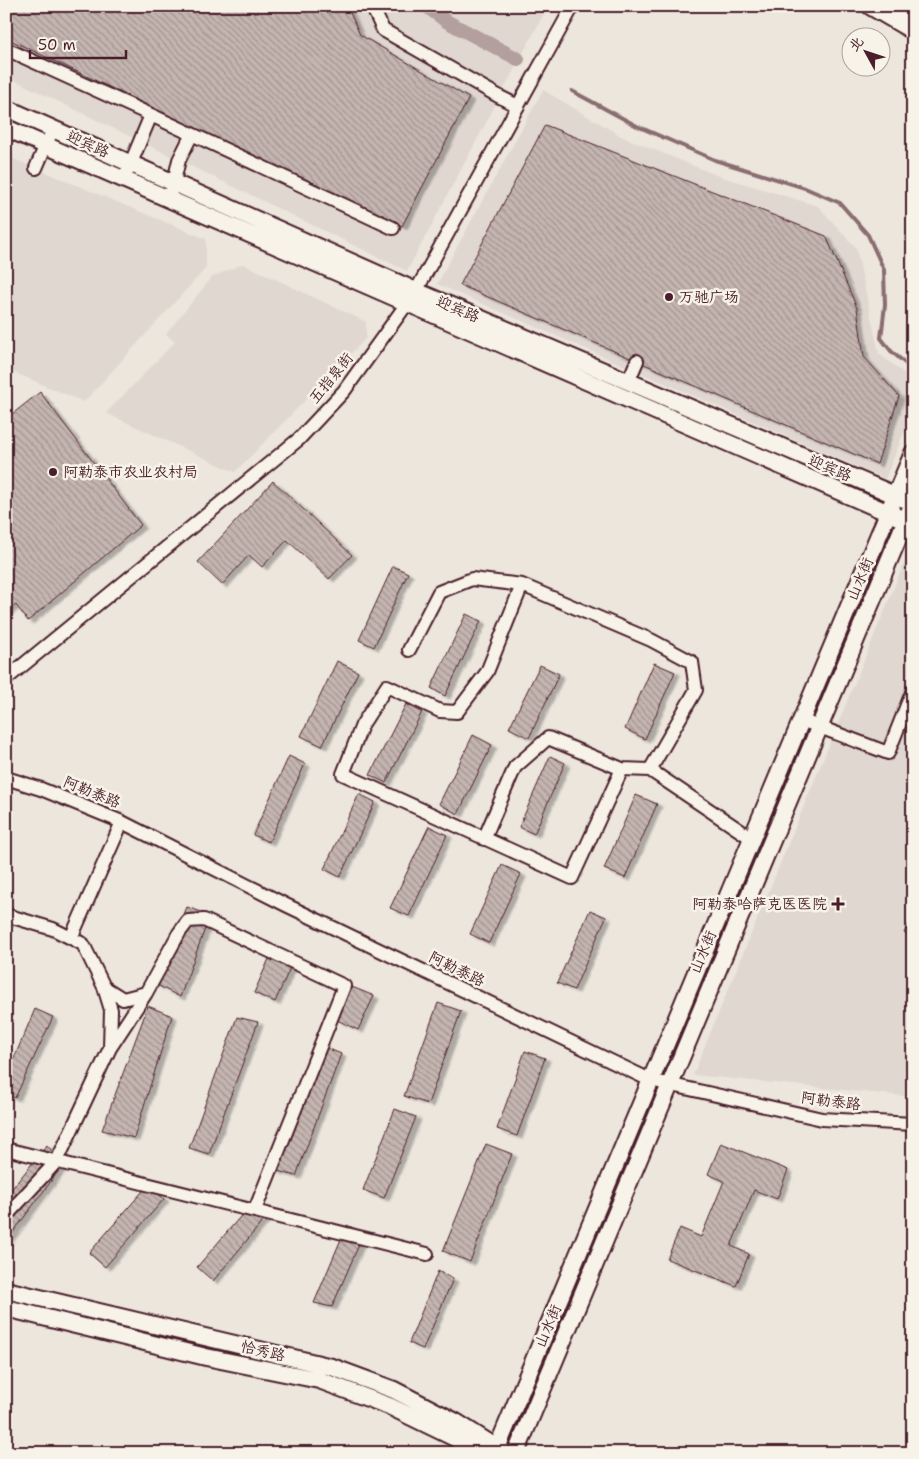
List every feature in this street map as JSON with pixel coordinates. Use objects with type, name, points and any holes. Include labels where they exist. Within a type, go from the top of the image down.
[{"type":"main road","points":[[870,6],[913,32]]},
{"type":"main road","points":[[899,6],[913,14]]},
{"type":"main road","name":"迎宾路","points":[[6,108],[174,183],[412,297],[909,522]]},
{"type":"main road","name":"迎宾路","points":[[6,128],[168,199],[628,382],[913,503]]},
{"type":"main road","name":"山水街","points":[[499,1451],[650,1080],[913,453]]},
{"type":"main road","name":"山水街","points":[[516,1453],[819,727],[909,522],[913,503]]},
{"type":"main road","name":"恰秀路","points":[[6,1290],[332,1367],[394,1390],[456,1422],[499,1451]]},
{"type":"main road","name":"恰秀路","points":[[6,1308],[206,1357],[319,1380],[389,1406],[455,1438],[474,1453]]},
{"type":"street","points":[[372,6],[383,30],[518,106]]},
{"type":"street","name":"五指泉街","points":[[6,679],[299,440],[344,391],[412,297],[573,6]]},
{"type":"street","points":[[6,49],[393,228]]},
{"type":"street","points":[[124,180],[151,115]]},
{"type":"street","points":[[36,168],[53,129]]},
{"type":"street","points":[[168,199],[179,160],[192,134]]},
{"type":"street","points":[[628,382],[637,361]]},
{"type":"street","points":[[409,650],[439,592],[472,579],[522,585],[651,640],[692,662],[696,690],[650,770]]},
{"type":"street","points":[[522,585],[487,672],[457,712],[440,711],[387,686],[362,725],[343,774],[572,878],[622,769]]},
{"type":"street","points":[[800,720],[888,754],[913,690]]},
{"type":"street","points":[[484,839],[516,767],[548,738],[622,769],[650,770],[751,838]]},
{"type":"street","name":"阿勒泰路","points":[[6,778],[41,789],[122,822],[295,909],[650,1080],[822,1119],[913,1124]]},
{"type":"street","points":[[71,938],[122,822]]},
{"type":"street","points":[[6,915],[52,929],[83,944],[104,987],[112,1010],[110,1048]]},
{"type":"street","points":[[6,1216],[57,1161],[110,1048],[146,993],[179,933],[188,921],[204,920],[344,986],[254,1210]]},
{"type":"street","points":[[104,987],[123,999],[146,993]]},
{"type":"street","points":[[6,1149],[427,1254]]},
{"type":"shaded area","points":[[6,6],[548,6],[407,271],[6,76]]},
{"type":"shaded area","name":"万驰广场","points":[[543,90],[623,137],[716,175],[818,206],[856,248],[879,354],[913,380],[913,410],[885,479],[437,284]]},
{"type":"shaded area","points":[[6,156],[206,239],[206,268],[84,402],[6,369]]},
{"type":"shaded area","points":[[243,264],[366,322],[366,338],[235,472],[106,413],[175,342],[166,334],[212,277]]},
{"type":"shaded area","name":"阿勒泰哈萨克医医院","points":[[912,544],[913,1097],[693,1075]]},
{"type":"building","points":[[11,6],[347,6],[360,35],[469,98],[402,226],[6,38],[6,19]]},
{"type":"building","name":"万驰广场","points":[[545,125],[826,236],[857,308],[864,357],[899,396],[877,464],[460,285]]},
{"type":"building","name":"阿勒泰市农业农村局","points":[[40,392],[141,525],[28,621],[16,605],[6,612],[6,419]]},
{"type":"building","points":[[273,481],[352,555],[329,579],[287,540],[262,567],[249,555],[222,585],[198,562]]},
{"type":"building","points":[[393,566],[408,573],[374,647],[359,640]]},
{"type":"building","points":[[466,614],[481,621],[445,696],[431,688]]},
{"type":"building","points":[[337,661],[358,672],[322,746],[301,736]]},
{"type":"building","points":[[654,663],[675,672],[645,739],[625,729]]},
{"type":"building","points":[[540,665],[559,674],[529,738],[509,728]]},
{"type":"building","points":[[406,704],[422,712],[386,783],[370,775]]},
{"type":"building","points":[[473,735],[492,745],[458,814],[439,804]]},
{"type":"building","points":[[289,756],[305,764],[269,842],[253,835]]},
{"type":"building","points":[[550,756],[565,763],[534,834],[519,827]]},
{"type":"building","points":[[359,794],[375,802],[340,877],[324,869]]},
{"type":"building","points":[[636,795],[657,804],[625,878],[604,869]]},
{"type":"building","points":[[429,826],[447,835],[409,916],[390,908]]},
{"type":"building","points":[[502,865],[521,874],[489,943],[470,934]]},
{"type":"building","points":[[187,907],[210,915],[180,997],[155,984]]},
{"type":"building","points":[[590,910],[606,917],[574,990],[557,983]]},
{"type":"building","points":[[913,915],[913,937],[904,933]]},
{"type":"building","points":[[272,952],[293,961],[275,1002],[254,993]]},
{"type":"building","points":[[352,987],[374,996],[358,1030],[337,1020]]},
{"type":"building","points":[[438,1003],[461,1011],[428,1104],[404,1096]]},
{"type":"building","points":[[148,1006],[172,1016],[134,1138],[102,1130]]},
{"type":"building","points":[[35,1009],[53,1017],[15,1098],[6,1094],[6,1077]]},
{"type":"building","points":[[237,1017],[258,1022],[209,1154],[189,1148]]},
{"type":"building","points":[[324,1047],[341,1054],[296,1176],[274,1170]]},
{"type":"building","points":[[525,1051],[545,1058],[517,1136],[497,1129]]},
{"type":"building","points":[[395,1109],[416,1117],[384,1198],[363,1190]]},
{"type":"building","points":[[721,1143],[788,1170],[777,1199],[754,1190],[731,1246],[749,1254],[736,1286],[667,1259],[680,1228],[701,1237],[724,1181],[708,1174]]},
{"type":"building","points":[[486,1144],[512,1154],[470,1262],[443,1251]]},
{"type":"building","points":[[47,1145],[63,1165],[8,1239],[6,1196]]},
{"type":"building","points":[[148,1185],[164,1199],[105,1267],[89,1253]]},
{"type":"building","points":[[252,1203],[268,1215],[213,1281],[197,1267]]},
{"type":"building","points":[[347,1225],[364,1233],[332,1307],[314,1303]]},
{"type":"building","points":[[438,1271],[453,1279],[423,1349],[409,1343]]},
{"type":"waterway","points":[[426,6],[446,21],[518,59]]},
{"type":"waterway","points":[[572,91],[637,126],[715,160],[805,188],[840,203],[868,235],[884,270],[885,305],[881,338],[891,351],[913,370]]},
{"type":"place","name":"万驰广场","points":[[669,297]]},
{"type":"place","name":"阿勒泰市农业农村局","points":[[53,472]]},
{"type":"place","name":"阿勒泰哈萨克医医院","points":[[838,904]]}]
